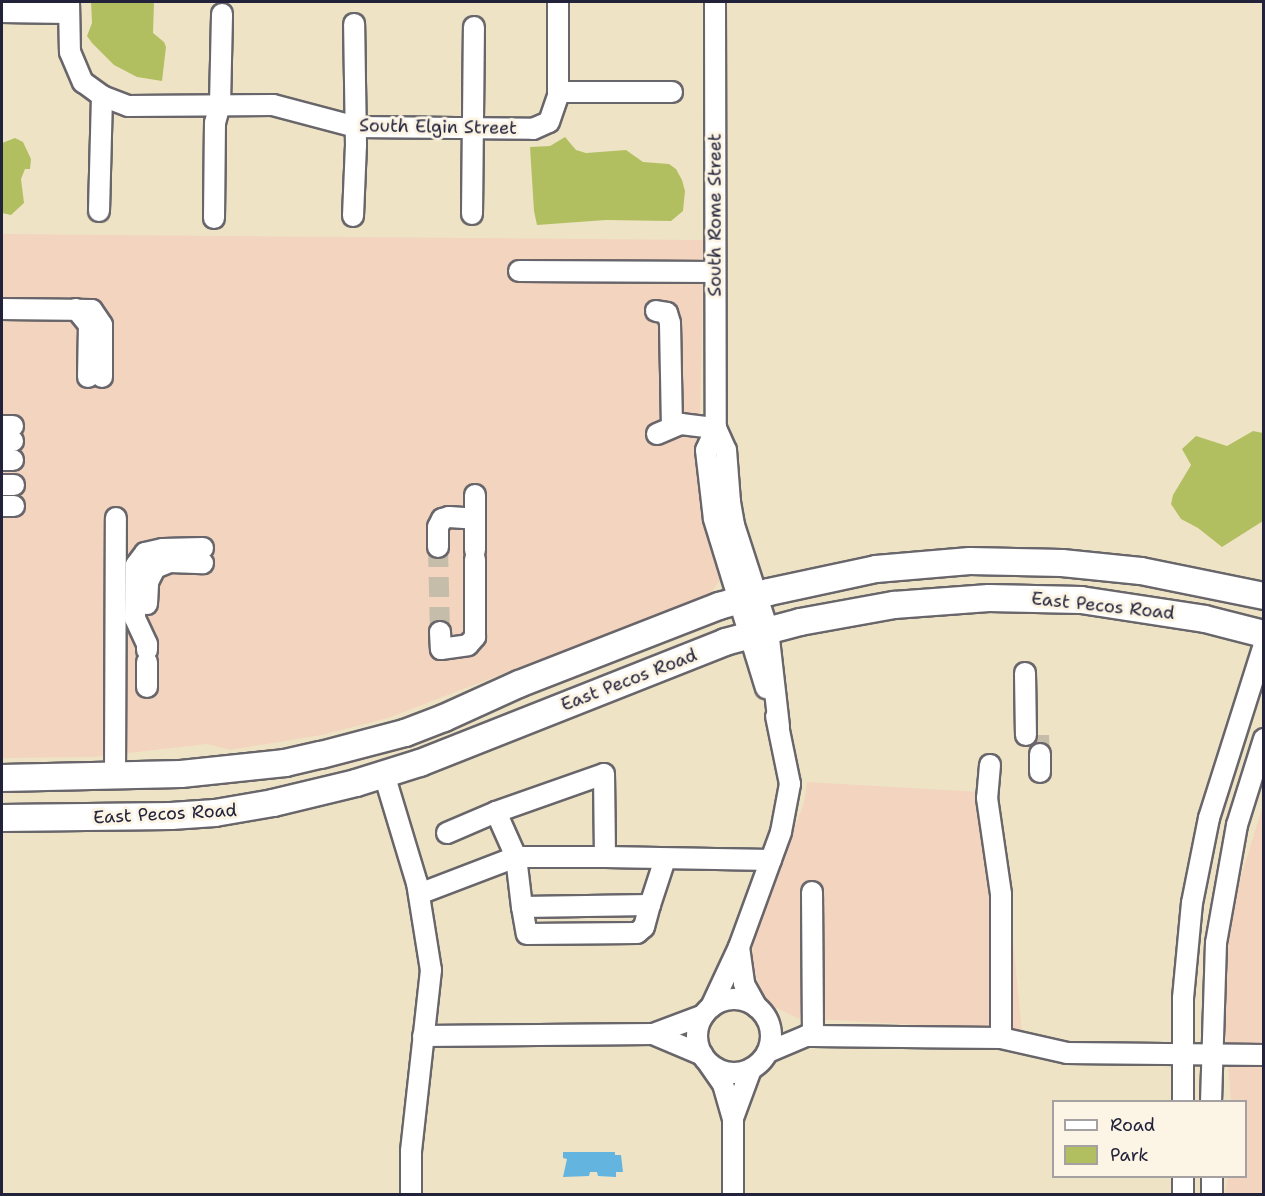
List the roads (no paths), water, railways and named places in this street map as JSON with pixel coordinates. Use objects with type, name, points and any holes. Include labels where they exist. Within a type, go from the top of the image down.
[{"type":"main road","name":"East Pecos Road","points":[[2,778],[182,774],[285,764],[405,733],[519,684],[748,597],[876,569],[981,561],[1062,563],[1141,571],[1263,596]]},
{"type":"main road","name":"East Pecos Road","points":[[2,818],[171,816],[215,813],[273,803],[384,774],[758,633],[894,605],[940,600],[1035,597],[1081,600],[1157,610],[1205,619],[1263,634]]},
{"type":"main road","points":[[273,803],[307,776],[362,763],[365,759],[364,743]]},
{"type":"street","points":[[558,2],[558,92],[672,92]]},
{"type":"street","name":"South Rome Street","points":[[707,1011],[739,947],[771,860],[781,832],[790,784],[758,633],[748,597],[730,502],[726,450],[716,428],[715,2]]},
{"type":"street","points":[[2,12],[68,7]]},
{"type":"street","name":"South Elgin Street","points":[[68,7],[70,52],[83,82],[102,96],[128,106],[273,105],[356,127],[533,129],[549,122],[558,92]]},
{"type":"street","points":[[214,218],[215,123],[220,104],[222,14]]},
{"type":"street","points":[[353,216],[356,127],[354,24]]},
{"type":"street","points":[[472,214],[474,27]]},
{"type":"street","points":[[99,211],[102,96]]},
{"type":"street","points":[[519,271],[715,272]]},
{"type":"street","points":[[2,309],[76,309],[89,325],[95,377]]},
{"type":"street","points":[[656,311],[667,313],[670,322],[664,431],[681,424],[716,428]]},
{"type":"street","points":[[440,632],[441,649],[468,645],[475,637],[475,495]]},
{"type":"street","points":[[115,777],[116,518]]},
{"type":"street","points":[[438,547],[438,527],[442,519],[475,519]]},
{"type":"street","points":[[147,687],[147,652],[135,618],[136,565],[145,553],[163,549],[203,555]]},
{"type":"street","points":[[1183,1100],[1186,951],[1201,858],[1209,818],[1263,645]]},
{"type":"street","points":[[1032,673],[1033,753]]},
{"type":"street","points":[[1211,1100],[1216,943],[1229,860],[1240,811],[1263,739]]},
{"type":"street","points":[[990,765],[987,798],[1001,894],[1001,1038]]},
{"type":"street","points":[[384,774],[419,894],[431,970],[411,1150],[411,1194]]},
{"type":"street","points":[[447,832],[604,774],[605,857]]},
{"type":"street","points":[[496,812],[516,857],[527,934],[637,933],[644,927],[665,859]]},
{"type":"street","points":[[419,894],[516,857],[771,860]]},
{"type":"street","points":[[810,1036],[812,892]]},
{"type":"street","points":[[522,907],[650,905]]},
{"type":"street","points":[[653,1034],[706,1059],[729,1073],[751,1069],[761,1062],[772,1040],[762,1011],[744,984],[739,947]]},
{"type":"street","points":[[423,1036],[653,1034],[734,999],[810,1036]]},
{"type":"street","points":[[707,1011],[697,1035],[706,1059],[723,1084],[733,1118],[734,1194]]},
{"type":"street","points":[[768,1052],[810,1036],[1001,1038],[1067,1053],[1263,1055]]},
{"type":"street","points":[[733,1118],[751,1069]]},
{"type":"street","points":[[1183,1178],[1183,1194]]},
{"type":"street","points":[[1212,1178],[1212,1194]]},
{"type":"water","points":[[563,1152],[615,1152],[615,1155],[621,1155],[623,1172],[616,1172],[616,1177],[598,1176],[597,1172],[590,1172],[589,1176],[563,1177],[567,1159],[563,1158]]},
{"type":"tunnel","points":[[438,547],[440,632]]},
{"type":"tunnel","points":[[1039,735],[1040,754]]}]
